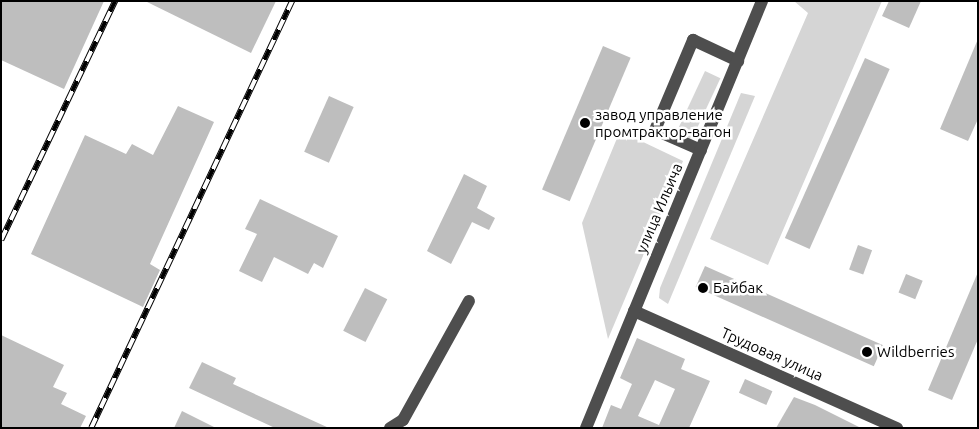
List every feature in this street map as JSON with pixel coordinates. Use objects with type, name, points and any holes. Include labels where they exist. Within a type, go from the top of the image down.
[{"type":"street","name":"улица Ильича","points":[[586,428],[762,1]]},
{"type":"street","points":[[701,150],[655,130],[658,121],[693,40],[738,61]]},
{"type":"street","points":[[390,428],[403,420],[469,301]]},
{"type":"street","name":"Трудовая улица","points":[[634,311],[897,428]]},
{"type":"shaded area","points":[[794,1],[882,1],[768,265],[710,239],[808,13]]},
{"type":"shaded area","points":[[705,71],[720,78],[692,140],[676,133]]},
{"type":"shaded area","points":[[741,93],[755,96],[668,304],[659,298],[660,288]]},
{"type":"shaded area","points":[[620,131],[683,161],[608,339],[582,223]]},
{"type":"building","points":[[1,1],[104,1],[64,89],[1,60]]},
{"type":"building","points":[[145,1],[276,1],[251,53]]},
{"type":"building","points":[[889,1],[921,1],[909,28],[882,16]]},
{"type":"building","points":[[978,39],[978,119],[968,141],[940,129]]},
{"type":"building","name":"завод управление промтрактор-вагон","points":[[603,46],[631,58],[570,201],[542,190]]},
{"type":"building","points":[[865,58],[890,69],[810,249],[785,238]]},
{"type":"building","points":[[329,96],[354,107],[329,163],[304,152]]},
{"type":"building","points":[[178,106],[214,122],[150,264],[160,270],[143,307],[31,254],[85,135],[126,154],[132,144],[153,155]]},
{"type":"building","points":[[464,174],[487,186],[477,208],[495,218],[489,230],[472,222],[451,264],[427,251]]},
{"type":"building","points":[[260,199],[338,236],[323,268],[314,263],[308,274],[274,257],[262,282],[239,271],[257,234],[245,229]]},
{"type":"building","points":[[858,245],[872,250],[863,275],[849,269]]},
{"type":"building","points":[[705,266],[883,345],[874,366],[696,287]]},
{"type":"building","points":[[978,272],[978,339],[952,400],[928,390]]},
{"type":"building","points":[[906,274],[923,281],[915,299],[899,293]]},
{"type":"building","points":[[365,288],[387,299],[365,342],[343,331]]},
{"type":"building","points":[[1,335],[64,365],[53,387],[67,393],[61,404],[86,416],[80,428],[1,428]]},
{"type":"building","points":[[637,338],[685,359],[681,369],[710,381],[689,428],[602,428],[611,405],[621,409],[632,384],[620,378]],"holes":[[[655,380],[675,389],[659,425],[638,416]]]},
{"type":"building","points":[[202,362],[236,378],[233,384],[329,428],[275,428],[189,388]]},
{"type":"building","points":[[745,379],[772,391],[766,405],[739,393]]},
{"type":"building","points":[[794,397],[815,405],[861,428],[776,428]]},
{"type":"building","points":[[182,411],[216,428],[174,428]]},
{"type":"railway","points":[[1,240],[115,1]]},
{"type":"railway","points":[[91,428],[292,1]]},
{"type":"place","name":"завод управление промтрактор-вагон","points":[[585,123]]},
{"type":"place","name":"Байбак","points":[[703,288]]},
{"type":"place","name":"Wildberries","points":[[867,352]]}]
